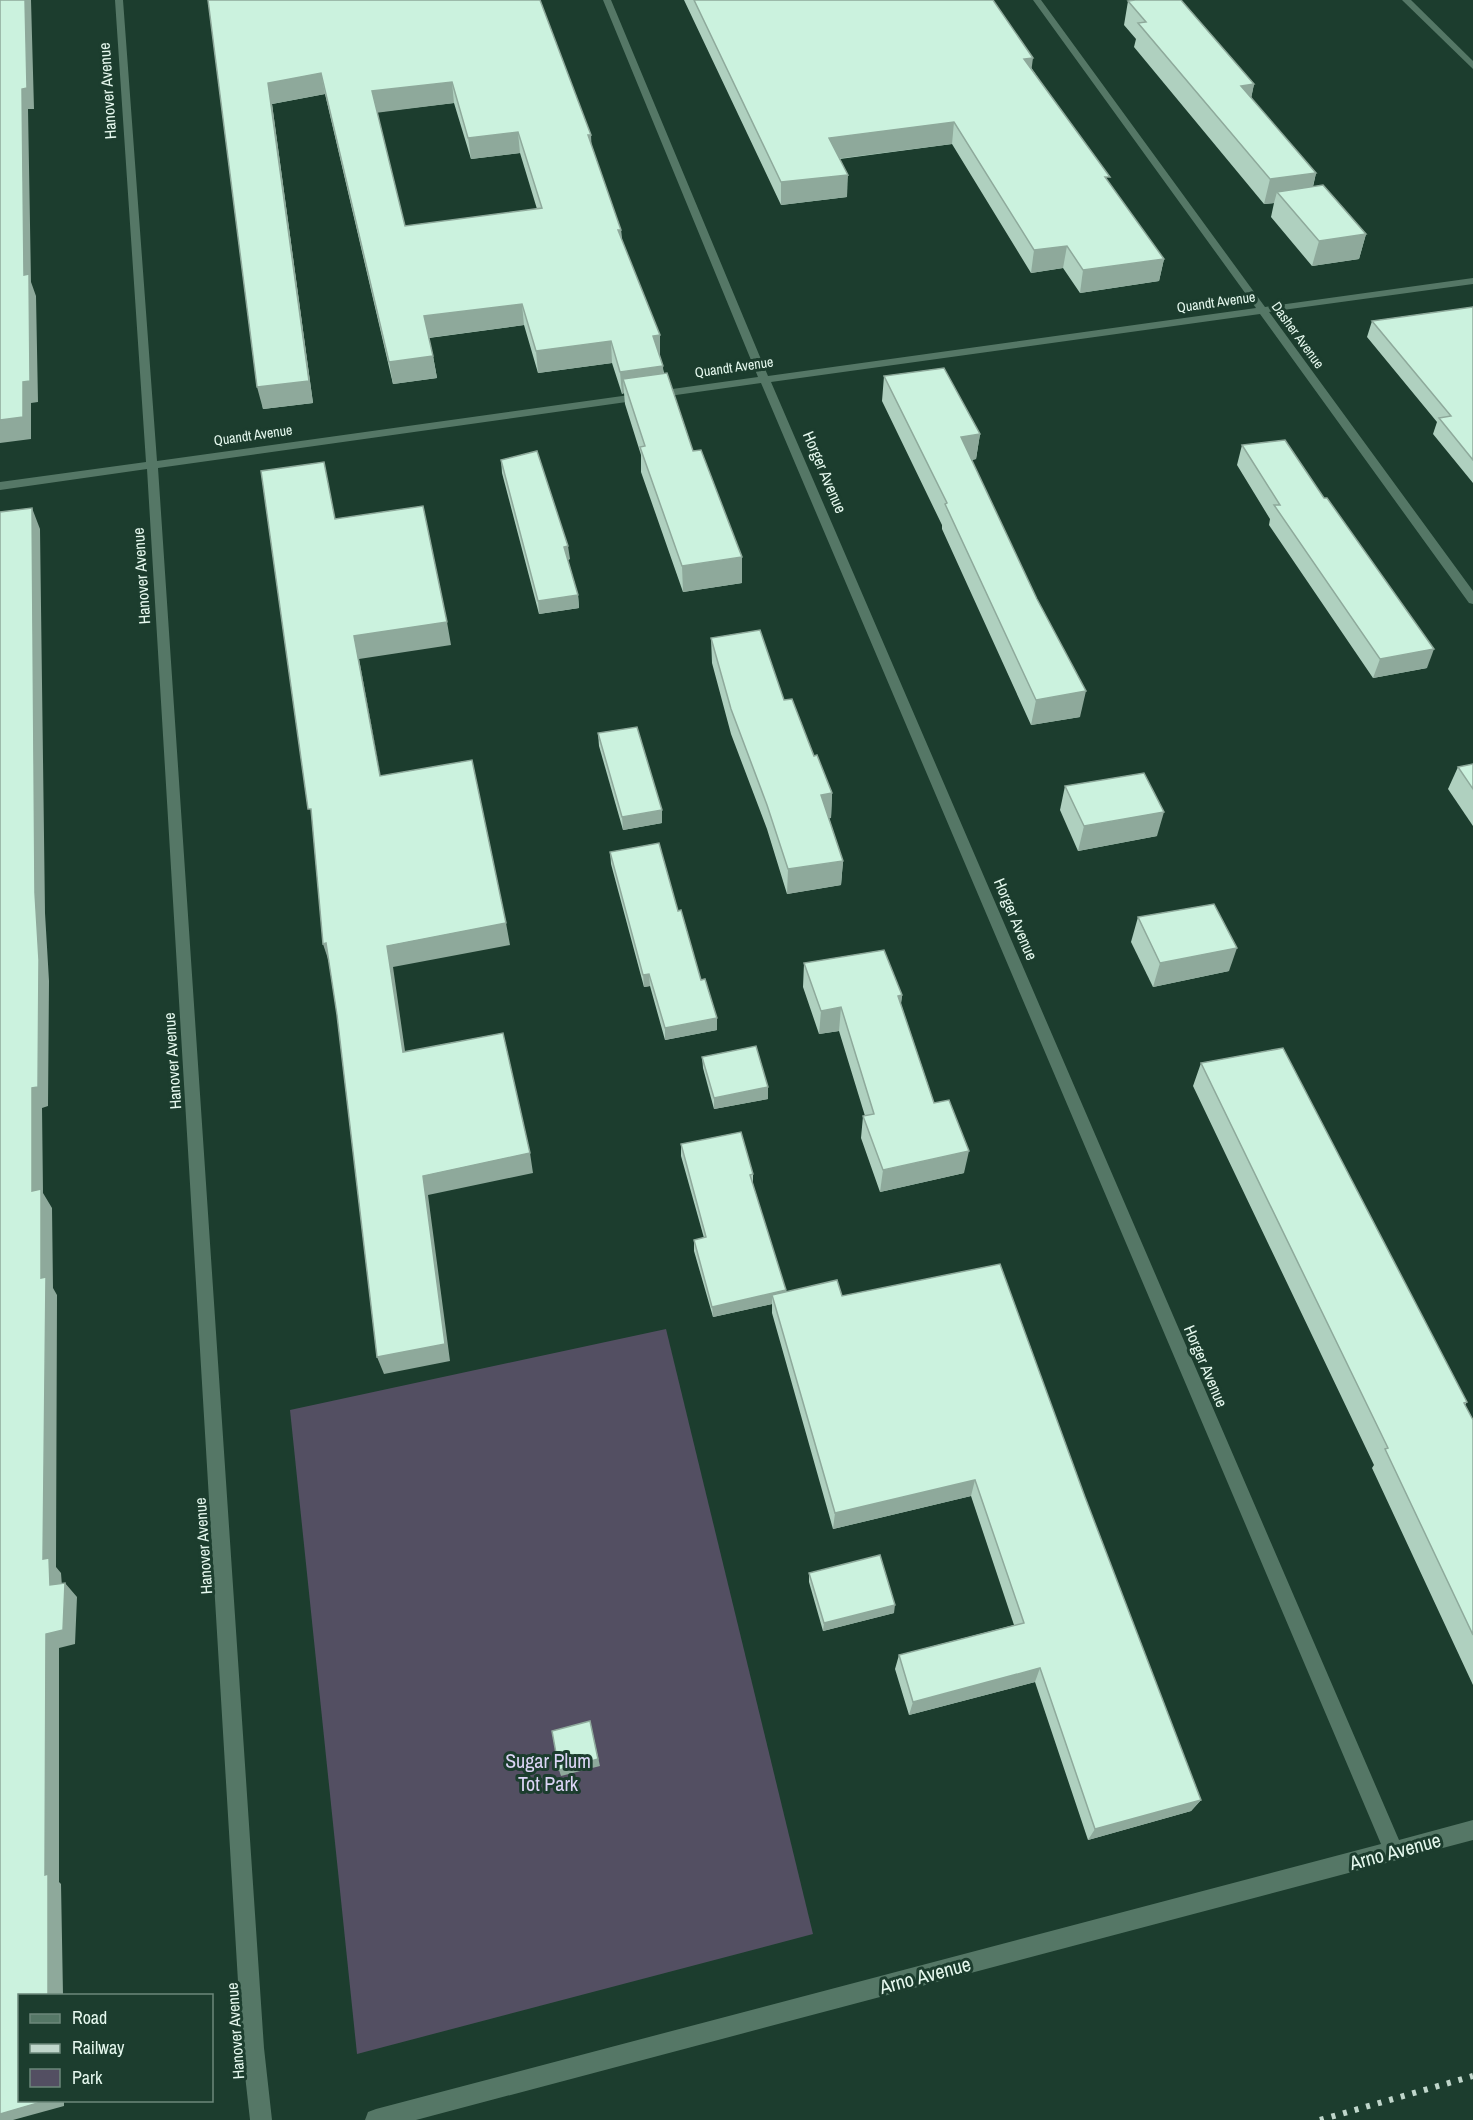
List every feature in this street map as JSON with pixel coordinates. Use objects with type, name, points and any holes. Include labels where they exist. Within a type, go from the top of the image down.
[{"type":"street","name":"Hanover Avenue","points":[[118,0],[152,465],[253,2048],[261,2120]]},
{"type":"street","name":"Horger Avenue","points":[[607,0],[764,378],[1394,1851]]},
{"type":"street","name":"Dasher Avenue","points":[[1036,0],[1246,285],[1261,310],[1473,600]]},
{"type":"street","points":[[1406,0],[1473,66]]},
{"type":"street","name":"Quandt Avenue","points":[[0,486],[1473,281]]},
{"type":"street","name":"Arno Avenue","points":[[376,2120],[1473,1830]]},
{"type":"green space","name":"Sugar Plum Tot Park","points":[[666,1329],[813,1934],[357,2054],[290,1410]]},
{"type":"building","points":[[0,0],[25,0],[27,88],[22,89],[24,275],[29,274],[30,381],[23,382],[23,417],[0,420]]},
{"type":"building","points":[[208,0],[540,0],[591,135],[588,135],[621,230],[618,230],[660,335],[653,336],[663,366],[620,372],[611,341],[536,351],[522,304],[424,316],[433,356],[389,362],[321,73],[268,83],[309,381],[257,387]],"holes":[[[452,82],[468,138],[518,132],[542,208],[405,226],[372,91]]]},
{"type":"building","points":[[694,0],[993,0],[1033,58],[1024,59],[1110,177],[1105,177],[1164,259],[1083,270],[1067,246],[1034,250],[954,122],[829,138],[848,175],[781,182]]},
{"type":"building","points":[[1181,0],[1254,84],[1241,86],[1316,173],[1270,179],[1138,23],[1146,22],[1128,1]]},
{"type":"building","points":[[1323,185],[1366,234],[1319,241],[1277,192]]},
{"type":"building","points":[[1473,307],[1473,460],[1439,418],[1451,416],[1372,321]]},
{"type":"building","points":[[944,368],[980,434],[961,437],[1037,599],[1086,691],[1036,700],[945,504],[947,503],[884,376]]},
{"type":"building","points":[[667,373],[693,451],[701,450],[742,557],[682,566],[640,447],[645,446],[623,379]]},
{"type":"building","points":[[1285,440],[1324,498],[1327,498],[1434,649],[1380,659],[1274,505],[1280,505],[1242,445]]},
{"type":"building","points":[[537,451],[568,546],[564,547],[578,595],[538,601],[501,460]]},
{"type":"building","points":[[324,462],[335,519],[423,506],[447,622],[354,636],[380,776],[472,760],[506,923],[387,946],[403,1052],[503,1033],[530,1153],[423,1176],[445,1344],[377,1357],[337,1015],[326,943],[323,944],[311,809],[308,809],[261,471]]},
{"type":"building","points":[[32,508],[35,893],[39,960],[38,1087],[32,1088],[32,1191],[41,1189],[41,1278],[46,1277],[43,1559],[49,1558],[50,1585],[65,1583],[63,1630],[46,1634],[45,1875],[48,1874],[48,1994],[18,1994],[18,2102],[41,2102],[0,2114],[0,512]]},
{"type":"building","points":[[760,630],[784,700],[792,699],[814,756],[817,755],[832,793],[821,795],[843,861],[788,869],[731,709],[711,638]]},
{"type":"building","points":[[637,727],[662,810],[622,817],[598,733]]},
{"type":"building","points":[[1473,764],[1473,789],[1458,767]]},
{"type":"building","points":[[1144,773],[1164,812],[1084,826],[1065,786]]},
{"type":"building","points":[[659,843],[678,911],[681,910],[701,980],[705,979],[717,1018],[665,1028],[649,974],[643,975],[610,852]]},
{"type":"building","points":[[1214,904],[1237,948],[1160,963],[1138,917]]},
{"type":"building","points":[[884,950],[902,995],[898,996],[934,1103],[949,1100],[969,1151],[883,1170],[863,1116],[874,1114],[841,1007],[821,1011],[804,963]]},
{"type":"building","points":[[756,1046],[768,1087],[714,1098],[702,1057]]},
{"type":"building","points":[[1283,1048],[1467,1402],[1464,1403],[1473,1420],[1473,1635],[1385,1449],[1388,1448],[1201,1063]]},
{"type":"building","points":[[741,1132],[753,1174],[750,1175],[786,1290],[712,1307],[694,1240],[706,1237],[681,1144]]},
{"type":"building","points":[[1000,1264],[1085,1497],[1201,1800],[1095,1829],[1040,1668],[913,1702],[899,1655],[1024,1623],[975,1480],[835,1513],[772,1295],[837,1280],[842,1296]]},
{"type":"building","points":[[880,1555],[895,1605],[824,1623],[809,1573]]},
{"type":"building","points":[[590,1721],[598,1759],[559,1770],[552,1731]]},
{"type":"railway","points":[[1320,2120],[1473,2076]]}]
